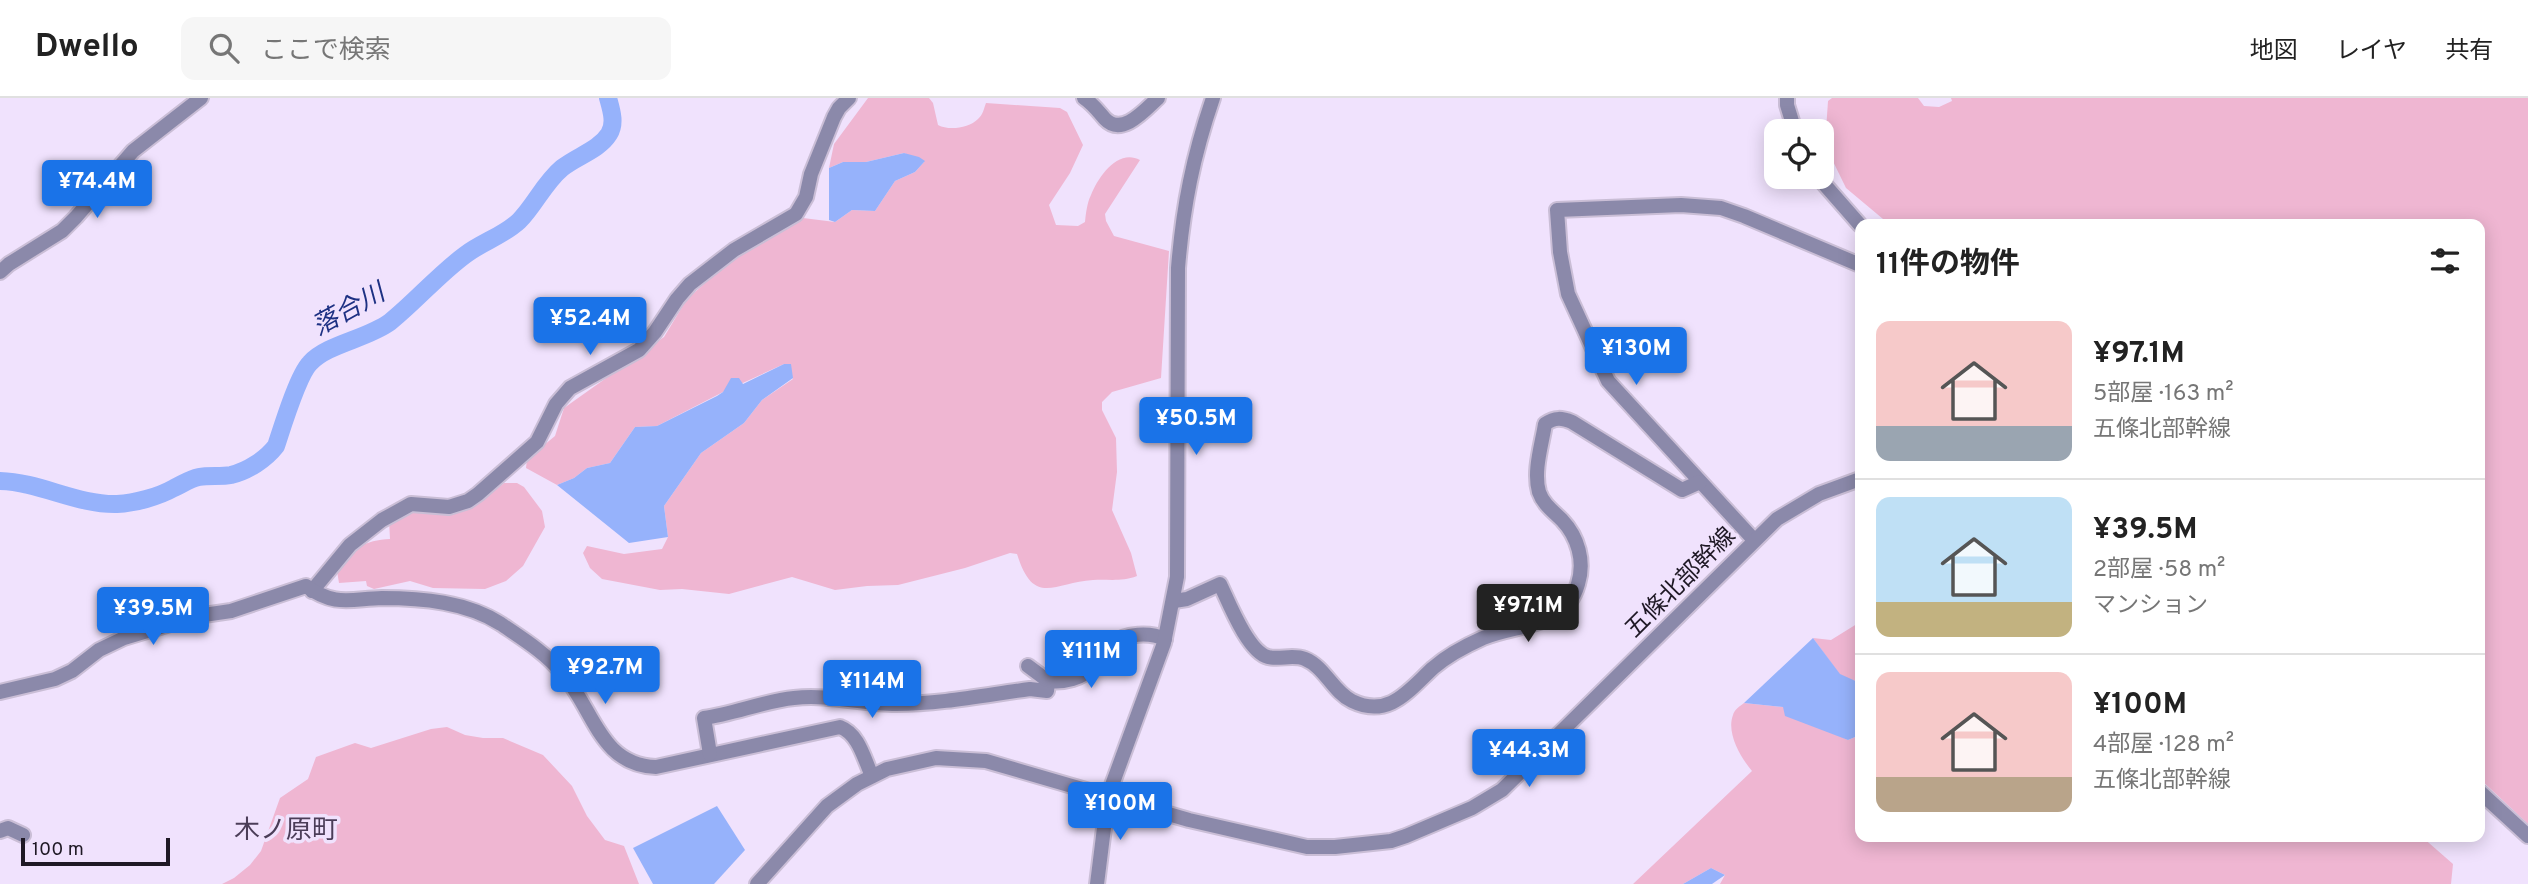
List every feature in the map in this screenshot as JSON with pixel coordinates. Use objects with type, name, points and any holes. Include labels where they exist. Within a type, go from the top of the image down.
[{"type":"street","points":[[0,272],[62,231],[133,151],[201,98]]},
{"type":"street","points":[[0,692],[55,679],[72,671],[99,650],[124,638],[197,616],[231,611],[309,589],[350,545],[382,520],[411,504],[449,507],[468,501],[537,442],[562,395],[570,388],[639,350],[690,284],[734,250],[796,214],[806,197],[815,164],[834,117],[849,98]]},
{"type":"street","points":[[1084,98],[1093,104],[1107,122],[1117,125],[1128,123],[1158,98]]},
{"type":"street","points":[[1097,884],[1108,796],[1165,639],[1174,601],[1179,548],[1178,268],[1192,164],[1213,98]]},
{"type":"street","points":[[1787,98],[1790,119]]},
{"type":"street","points":[[1828,189],[1855,219]]},
{"type":"street","points":[[1754,540],[1608,381],[1568,294],[1561,262],[1557,210],[1681,205],[1721,208],[1855,263]]},
{"type":"street","points":[[1174,601],[1187,599],[1220,584],[1250,643],[1258,653],[1276,658],[1304,658],[1350,700],[1366,706],[1381,706],[1408,694],[1434,668],[1468,645],[1487,636],[1538,624],[1556,616],[1570,603],[1581,568],[1579,551],[1574,535],[1543,500],[1538,489],[1537,475],[1545,424],[1551,419],[1572,422],[1682,490],[1700,482]]},
{"type":"street","name":"五條北部幹線","points":[[757,884],[827,806],[857,784],[887,769],[921,760],[953,757],[986,761],[1189,820],[1307,847],[1391,841],[1422,830],[1472,808],[1502,790],[1777,519],[1799,504],[1855,481]]},
{"type":"street","points":[[309,589],[320,596],[342,602],[384,598],[438,602],[471,609],[498,623],[554,663],[574,687],[605,740],[625,760],[656,766],[840,727],[853,736],[872,776]]},
{"type":"street","points":[[710,754],[704,719],[786,699],[818,697],[922,704],[1030,689],[1070,680],[1086,673],[1116,642],[1147,634],[1165,639]]},
{"type":"street","points":[[1028,666],[1047,686]]},
{"type":"street","points":[[2485,797],[2528,836]]},
{"type":"street","points":[[0,831],[8,828],[23,835]]},
{"type":"shaded area","points":[[868,98],[929,98],[933,103],[938,125],[948,128],[974,122],[981,116],[986,103],[1060,108],[1067,112],[1083,145],[1070,173],[1049,205],[1056,225],[1078,226],[1085,222],[1094,188],[1110,166],[1124,158],[1140,160],[1105,214],[1114,236],[1169,251],[1161,378],[1112,392],[1102,402],[1102,410],[1116,438],[1117,472],[1112,510],[1131,553],[1137,576],[1047,588],[1031,581],[1017,554],[1010,553],[898,585],[835,590],[792,577],[729,594],[682,589],[660,590],[602,579],[590,568],[583,553],[587,546],[624,554],[662,549],[668,537],[664,506],[701,453],[744,423],[762,400],[793,379],[784,364],[657,426],[635,427],[610,463],[587,468],[574,478],[557,485],[526,468],[527,459],[555,436],[564,408],[664,337],[687,299],[730,261],[803,218],[835,222],[852,210],[875,211],[895,181],[915,172],[924,162],[904,153],[866,162],[843,162],[829,168],[834,144]]},
{"type":"shaded area","points":[[1832,98],[1918,98],[1924,106],[1939,107],[1952,101],[1951,98],[2528,98],[2528,824],[2485,784],[2485,219],[1883,219],[1846,188],[1834,163],[1834,119],[1827,119],[1828,101]]},
{"type":"shaded area","points":[[504,483],[517,483],[524,487],[542,511],[545,527],[523,566],[506,581],[485,589],[433,588],[410,581],[374,589],[367,586],[366,581],[339,583],[337,571],[352,551],[373,541],[390,539],[389,520],[413,506],[442,513],[474,507]]},
{"type":"shaded area","points":[[1855,625],[1855,681],[1840,675],[1813,638],[1831,640]]},
{"type":"shaded area","points":[[1744,703],[1783,707],[1848,740],[1855,737],[1855,842],[2428,842],[2453,864],[2451,884],[1720,884],[1725,875],[1711,868],[1683,884],[1633,884],[1752,771],[1739,752],[1731,730],[1731,722],[1737,708]]},
{"type":"shaded area","points":[[447,727],[465,735],[503,738],[543,755],[572,786],[587,816],[605,840],[624,846],[639,884],[222,884],[250,865],[261,851],[280,798],[308,779],[316,757],[355,743],[371,748],[431,729]]},
{"type":"water","points":[[904,153],[925,161],[915,172],[895,181],[875,211],[852,210],[835,222],[829,220],[829,168],[843,162],[866,162]]},
{"type":"water","points":[[784,364],[791,364],[793,378],[762,400],[744,423],[701,453],[664,506],[668,537],[629,543],[557,485],[574,478],[587,468],[610,463],[635,427],[657,426],[717,396],[723,392],[731,378],[739,378],[743,384]]},
{"type":"water","points":[[1813,638],[1840,674],[1855,681],[1855,737],[1848,740],[1785,716],[1783,707],[1744,703]]},
{"type":"water","points":[[717,806],[745,850],[714,884],[653,884],[633,848]]},
{"type":"water","points":[[1711,868],[1725,875],[1712,884],[1683,884]]},
{"type":"waterway","name":"落合川","points":[[0,481],[30,485],[87,501],[117,504],[154,497],[195,478],[231,475],[256,464],[276,446],[296,390],[310,363],[326,351],[390,322],[465,255],[519,221],[556,174],[605,140],[613,121],[608,98]]},
{"type":"district","name":"木ノ原町","points":[[286,829]]}]
